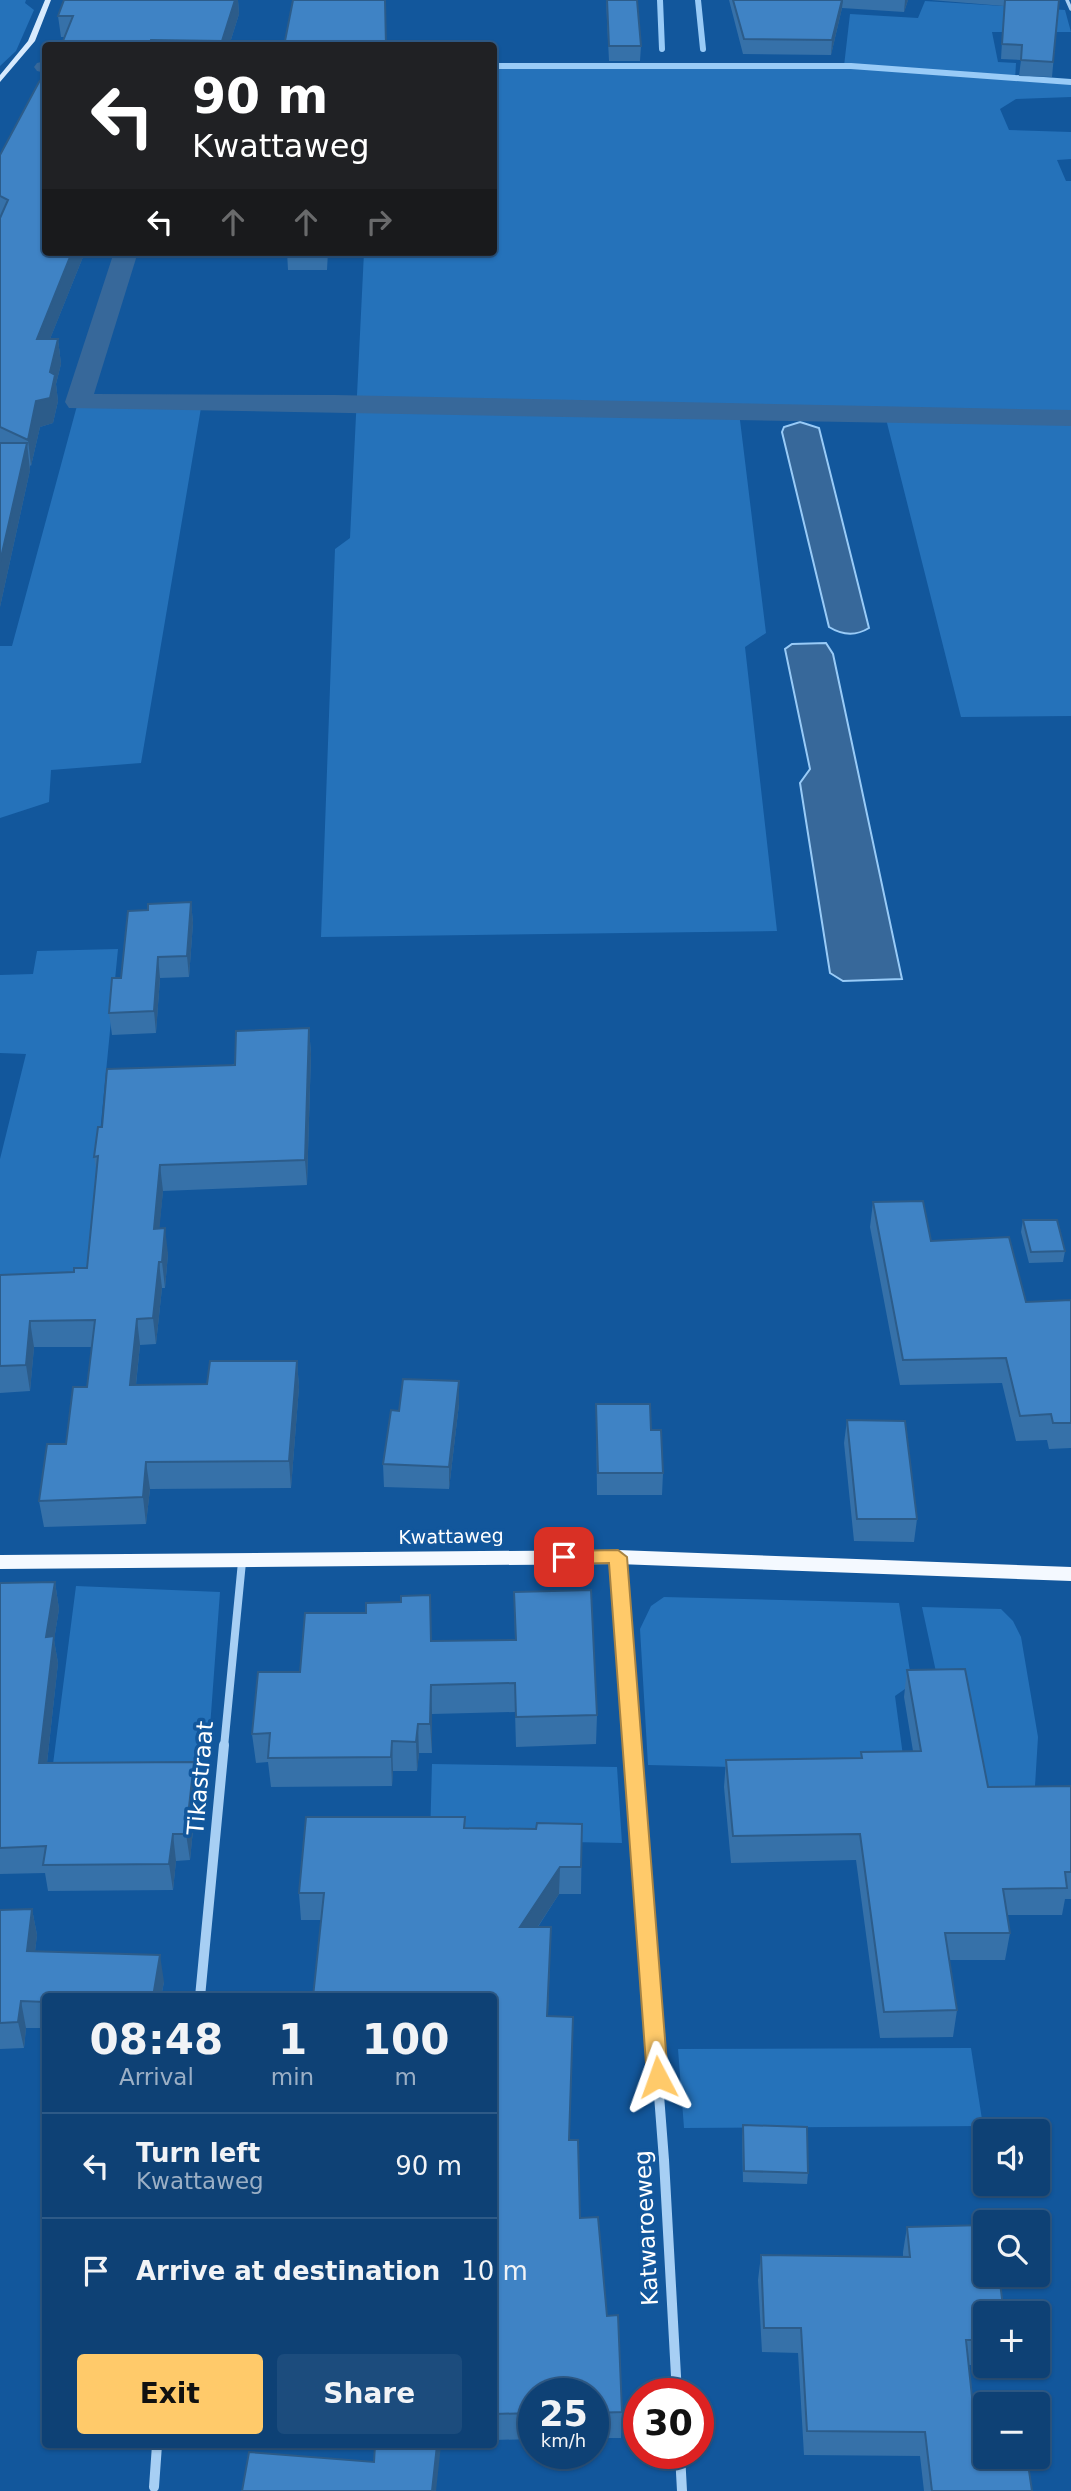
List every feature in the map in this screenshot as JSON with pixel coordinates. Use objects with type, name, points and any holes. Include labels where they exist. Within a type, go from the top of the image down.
[{"type":"main road","name":"Kwattaweg","points":[[0,1562],[618,1557],[1071,1574]]},
{"type":"street","points":[[0,80],[31,41],[48,0]]},
{"type":"street","points":[[1067,0],[1071,9]]},
{"type":"street","name":"Katwaroeweg","points":[[618,1557],[664,2160],[676,2378]]},
{"type":"street","name":"Tikastraat","points":[[200,1993],[242,1562]]},
{"type":"street","points":[[154,2487],[157,2448]]},
{"type":"street","points":[[681,2469],[682,2491]]},
{"type":"shaded area","points":[[0,0],[26,0],[25,3],[34,10],[16,51],[0,66]]},
{"type":"shaded area","points":[[925,1],[1065,10],[1071,32],[992,32],[998,62],[1016,63],[1015,80],[1071,82],[1071,97],[1016,99],[1000,109],[1009,130],[1071,132],[1071,159],[1057,160],[1066,181],[1071,181],[1071,716],[961,717],[885,415],[739,412],[766,633],[745,647],[777,931],[321,937],[335,549],[350,538],[364,256],[497,256],[497,66],[748,63],[844,66],[850,14],[918,18]]},
{"type":"shaded area","points":[[78,402],[202,402],[141,763],[51,770],[49,802],[0,818],[0,646],[12,646]]},
{"type":"shaded area","points":[[800,422],[819,428],[869,628],[859,632],[844,633],[829,627],[782,432],[784,427]]},
{"type":"shaded area","points":[[826,643],[833,654],[902,979],[843,981],[830,973],[800,783],[810,769],[785,649],[792,644]]},
{"type":"shaded area","points":[[118,949],[85,1287],[0,1290],[0,1159],[26,1054],[0,1053],[0,975],[33,974],[37,951]]},
{"type":"shaded area","points":[[76,1586],[220,1592],[205,1795],[49,1795]]},
{"type":"shaded area","points":[[664,1597],[899,1603],[912,1684],[895,1696],[905,1771],[648,1765],[640,1629],[651,1606]]},
{"type":"shaded area","points":[[922,1607],[1001,1609],[1013,1621],[1021,1637],[1038,1737],[1035,1786],[986,1786],[938,1681]]},
{"type":"shaded area","points":[[432,1764],[617,1767],[622,1843],[430,1839]]},
{"type":"shaded area","points":[[971,2048],[982,2119],[973,2119],[973,2126],[684,2128],[678,2049]]},
{"type":"building","points":[[64,0],[235,0],[222,41],[63,42],[73,16],[58,16]]},
{"type":"building","points":[[293,0],[385,0],[386,42],[285,42]]},
{"type":"building","points":[[607,0],[637,0],[641,46],[609,46]]},
{"type":"building","points":[[733,0],[842,0],[832,40],[744,39]]},
{"type":"building","points":[[1005,0],[1059,0],[1053,62],[1021,60],[1022,45],[1002,44]]},
{"type":"building","points":[[42,78],[42,256],[70,256],[37,339],[58,339],[50,372],[55,375],[50,398],[36,401],[28,440],[0,427],[0,218],[8,200],[0,196],[0,155]]},
{"type":"building","points":[[0,443],[27,443],[0,562]]},
{"type":"building","points":[[191,902],[187,956],[158,957],[154,1011],[109,1013],[112,978],[121,978],[128,911],[148,910],[148,904]]},
{"type":"building","points":[[309,1028],[305,1160],[160,1165],[154,1229],[165,1228],[162,1262],[159,1262],[153,1318],[137,1319],[130,1385],[207,1384],[210,1361],[297,1361],[289,1461],[146,1462],[143,1497],[39,1501],[47,1444],[66,1444],[73,1387],[87,1387],[95,1320],[30,1321],[26,1365],[0,1366],[0,1275],[74,1272],[74,1268],[87,1268],[98,1156],[94,1157],[98,1127],[102,1127],[107,1069],[235,1065],[236,1031]]},
{"type":"building","points":[[923,1201],[931,1241],[1009,1237],[1026,1302],[1071,1300],[1071,1423],[1053,1423],[1051,1414],[1020,1416],[1006,1358],[903,1360],[873,1202]]},
{"type":"building","points":[[1023,1220],[1057,1220],[1065,1251],[1031,1252]]},
{"type":"building","points":[[403,1379],[459,1381],[449,1467],[383,1464],[391,1410],[399,1411]]},
{"type":"building","points":[[596,1404],[650,1404],[651,1430],[661,1430],[663,1473],[598,1473]]},
{"type":"building","points":[[847,1420],[905,1421],[917,1519],[857,1519]]},
{"type":"building","points":[[55,1582],[46,1637],[54,1636],[39,1763],[194,1762],[186,1834],[173,1834],[169,1864],[43,1865],[46,1846],[0,1848],[0,1583]]},
{"type":"building","points":[[591,1590],[597,1715],[516,1717],[515,1683],[431,1685],[430,1724],[418,1724],[416,1742],[392,1741],[391,1757],[268,1758],[270,1733],[252,1734],[258,1672],[300,1672],[305,1613],[366,1613],[366,1603],[401,1602],[401,1596],[430,1595],[431,1641],[516,1640],[514,1592]]},
{"type":"building","points":[[965,1669],[988,1787],[1071,1786],[1071,1872],[1065,1872],[1067,1888],[1003,1889],[1010,1933],[945,1933],[957,2010],[884,2012],[860,1834],[733,1836],[726,1760],[862,1758],[861,1752],[921,1751],[907,1670]]},
{"type":"building","points":[[306,1817],[465,1817],[464,1828],[536,1829],[537,1823],[582,1824],[581,1867],[560,1867],[520,1927],[551,1927],[547,2016],[573,2017],[569,2140],[578,2140],[580,2218],[598,2217],[607,2316],[618,2315],[622,2412],[609,2412],[609,2378],[518,2378],[518,2413],[497,2414],[497,1993],[313,1993],[324,1893],[299,1893]]},
{"type":"building","points":[[32,1909],[27,1951],[160,1955],[154,1993],[42,1993],[42,2002],[21,2001],[18,2022],[0,2023],[0,1910]]},
{"type":"building","points":[[743,2125],[807,2127],[808,2173],[744,2171]]},
{"type":"building","points":[[973,2225],[973,2287],[1001,2287],[1002,2301],[973,2301],[973,2340],[966,2340],[973,2406],[973,2469],[1029,2469],[1032,2491],[932,2491],[925,2432],[807,2431],[801,2328],[764,2328],[761,2255],[910,2257],[907,2227]]},
{"type":"building","points":[[375,2448],[437,2448],[432,2491],[242,2491],[249,2452],[374,2462]]},
{"type":"waterway","points":[[660,0],[662,49]]},
{"type":"waterway","points":[[698,0],[703,49]]},
{"type":"waterway","points":[[497,66],[851,66],[1071,82]]},
{"type":"waterway","points":[[125,256],[78,402],[335,403],[1071,418]]},
{"type":"route","points":[[564,1557],[618,1557],[658,2077]]}]
